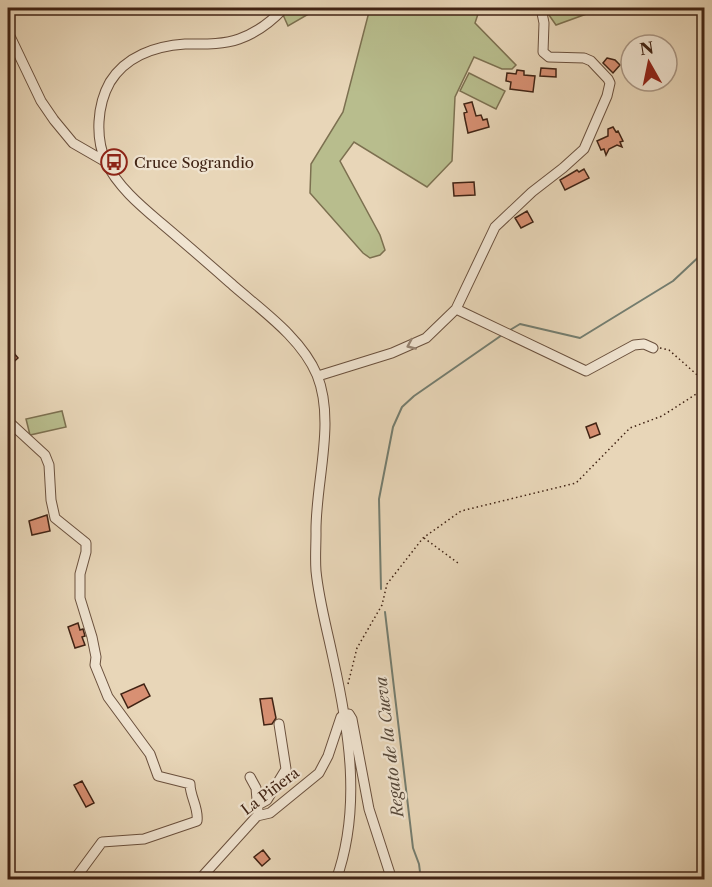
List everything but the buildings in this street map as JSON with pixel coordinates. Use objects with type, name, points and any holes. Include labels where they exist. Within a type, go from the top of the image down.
[{"type":"street","points":[[284,8],[267,24],[240,39],[211,45],[183,44],[141,54],[119,70],[110,83],[100,108],[99,137],[106,162],[122,185],[148,212],[272,318],[304,352],[318,376],[325,409],[316,520],[316,571],[342,695],[352,773],[349,826],[336,879]]},
{"type":"street","points":[[318,376],[392,353],[426,338],[456,309],[495,227],[532,192],[584,149],[608,96],[609,79],[591,61],[584,58],[549,57],[543,52],[544,23],[541,8]]},
{"type":"street","points":[[8,32],[41,102],[54,120],[73,143],[106,162]]},
{"type":"street","points":[[456,309],[586,371],[634,345],[644,344],[653,348]]},
{"type":"street","points":[[8,421],[45,455],[49,465],[51,500],[55,518],[86,543],[80,574],[80,598],[92,637],[96,665],[108,697],[150,754],[158,776],[190,784],[190,796],[197,810],[197,821],[178,829],[144,839],[102,842],[74,879]]},
{"type":"street","points":[[345,714],[352,718],[369,809],[392,879]]},
{"type":"street","name":"La Piñera","points":[[199,879],[259,816],[270,813],[319,773],[328,756],[341,717],[345,714]]},
{"type":"street","points":[[258,805],[267,800],[286,769],[279,724]]},
{"type":"street","points":[[250,777],[256,788],[259,816]]},
{"type":"path","points":[[653,348],[669,350],[705,381]]},
{"type":"path","points":[[342,695],[346,691],[357,648],[382,605],[387,584],[423,538],[461,511],[576,483],[630,428],[662,416],[705,388]]},
{"type":"path","points":[[423,538],[458,563]]},
{"type":"green space","points":[[280,8],[319,8],[288,26]]},
{"type":"green space","points":[[370,8],[480,8],[475,23],[516,65],[512,69],[502,69],[474,57],[455,97],[452,161],[427,187],[354,142],[340,161],[380,235],[385,250],[380,255],[370,258],[310,193],[311,164],[343,112]]},
{"type":"green space","points":[[544,8],[603,8],[556,25]]},
{"type":"green space","points":[[469,73],[505,91],[496,109],[460,91]]},
{"type":"green space","points":[[62,411],[66,427],[30,435],[26,419]]},
{"type":"waterway","name":"Regato de la Cueva","points":[[510,330],[520,324],[580,338],[673,281],[704,252]]},
{"type":"waterway","name":"Regato de la Cueva","points":[[381,589],[379,499],[393,427],[402,407],[414,396],[502,335]]},
{"type":"waterway","name":"Regato de la Cueva","points":[[385,612],[413,848],[419,864],[421,880]]},
{"type":"place","name":"Cruce Sograndio","points":[[114,162]]}]
